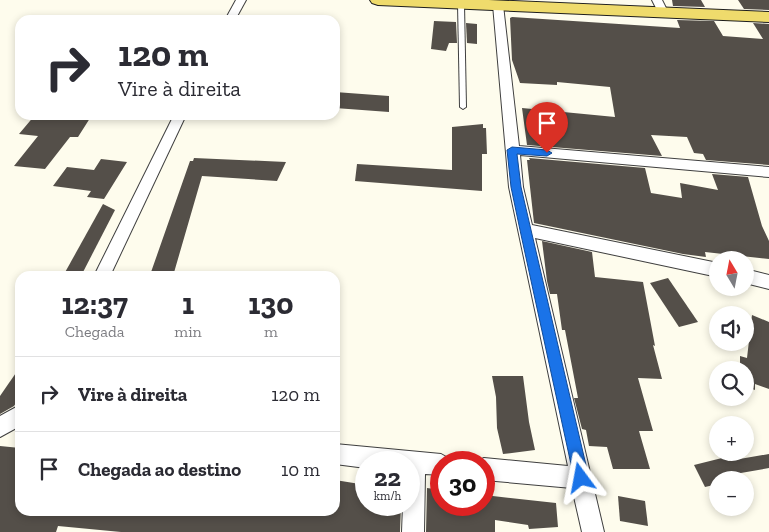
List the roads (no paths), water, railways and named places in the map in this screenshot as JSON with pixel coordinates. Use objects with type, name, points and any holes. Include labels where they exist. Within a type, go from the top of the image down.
[{"type":"main road","points":[[378,0],[498,5],[660,6],[769,17]]},
{"type":"street","points":[[233,15],[241,0]]},
{"type":"street","points":[[498,5],[516,187],[592,532]]},
{"type":"street","points":[[104,271],[178,120]]},
{"type":"street","points":[[512,150],[769,172]]},
{"type":"street","points":[[525,230],[709,268]]},
{"type":"street","points":[[754,278],[769,282]]},
{"type":"street","points":[[340,454],[355,456]]},
{"type":"street","points":[[495,470],[581,478]]},
{"type":"street","points":[[413,516],[413,532]]},
{"type":"lane","points":[[461,4],[463,107]]}]
